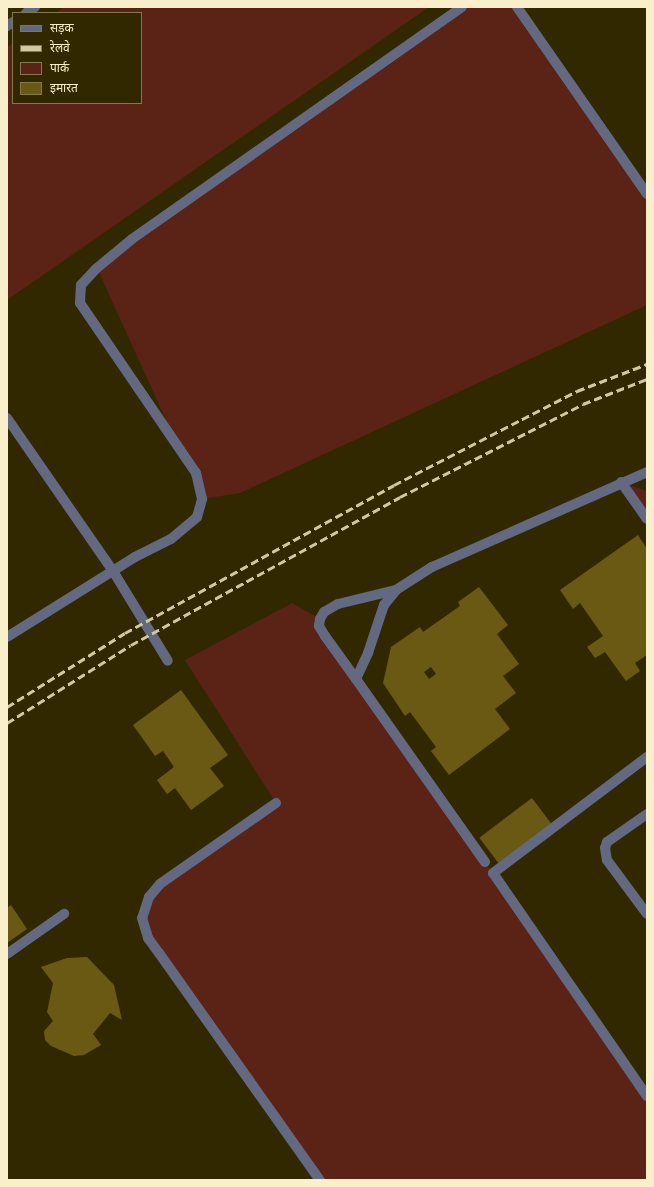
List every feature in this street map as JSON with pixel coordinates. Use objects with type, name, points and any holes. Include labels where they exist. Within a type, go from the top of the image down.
[{"type":"street","points":[[7,637],[113,571],[171,539],[197,517],[202,499],[196,473],[80,303],[81,285],[97,268],[132,239],[462,7]]},
{"type":"street","points":[[516,7],[647,194]]},
{"type":"street","points":[[7,418],[113,571],[168,661]]},
{"type":"street","points":[[356,679],[368,653],[384,605],[396,590],[432,567],[647,472]]},
{"type":"street","points":[[622,482],[647,519]]},
{"type":"street","points":[[396,590],[338,604],[324,612],[320,618],[319,626],[485,862]]},
{"type":"street","points":[[647,757],[492,873],[647,1096]]},
{"type":"street","points":[[276,803],[160,884],[148,897],[142,918],[148,938],[158,953],[320,1180]]},
{"type":"street","points":[[647,814],[607,842],[604,848],[607,860],[647,914]]},
{"type":"street","points":[[7,954],[64,914]]},
{"type":"green space","points":[[64,7],[429,7],[7,300],[7,47],[12,44],[12,104],[142,104],[142,12],[57,12]]},
{"type":"green space","points":[[462,7],[517,7],[647,193],[647,305],[240,493],[202,499],[97,268]]},
{"type":"green space","points":[[621,482],[647,491],[647,519]]},
{"type":"green space","points":[[292,603],[320,619],[356,679],[647,1092],[647,1180],[318,1180],[145,929],[149,897],[276,803],[185,660]]},
{"type":"building","points":[[638,535],[647,549],[647,655],[635,663],[640,671],[626,681],[605,652],[595,658],[587,647],[603,636],[580,603],[573,609],[560,590]]},
{"type":"building","points":[[479,587],[508,625],[497,634],[519,664],[503,676],[516,693],[495,709],[510,729],[449,775],[431,751],[436,747],[410,712],[405,716],[383,683],[391,647],[420,627],[423,632],[460,606],[458,602]],"holes":[[[431,667],[436,674],[429,679],[424,672]]]},
{"type":"building","points":[[181,690],[228,755],[210,768],[224,786],[191,810],[175,788],[167,794],[157,780],[174,767],[163,751],[155,756],[133,725]]},
{"type":"building","points":[[532,798],[552,825],[500,865],[479,838]]},
{"type":"building","points":[[11,905],[27,929],[7,943],[7,908]]},
{"type":"building","points":[[87,957],[114,985],[122,1020],[110,1013],[93,1034],[101,1045],[84,1055],[74,1056],[51,1046],[45,1040],[44,1031],[53,1021],[47,1012],[53,983],[41,967],[67,958]]},
{"type":"railway","points":[[7,707],[125,633],[394,485],[577,391],[647,364]]},
{"type":"railway","points":[[7,723],[131,645],[400,497],[583,404],[647,379]]}]
